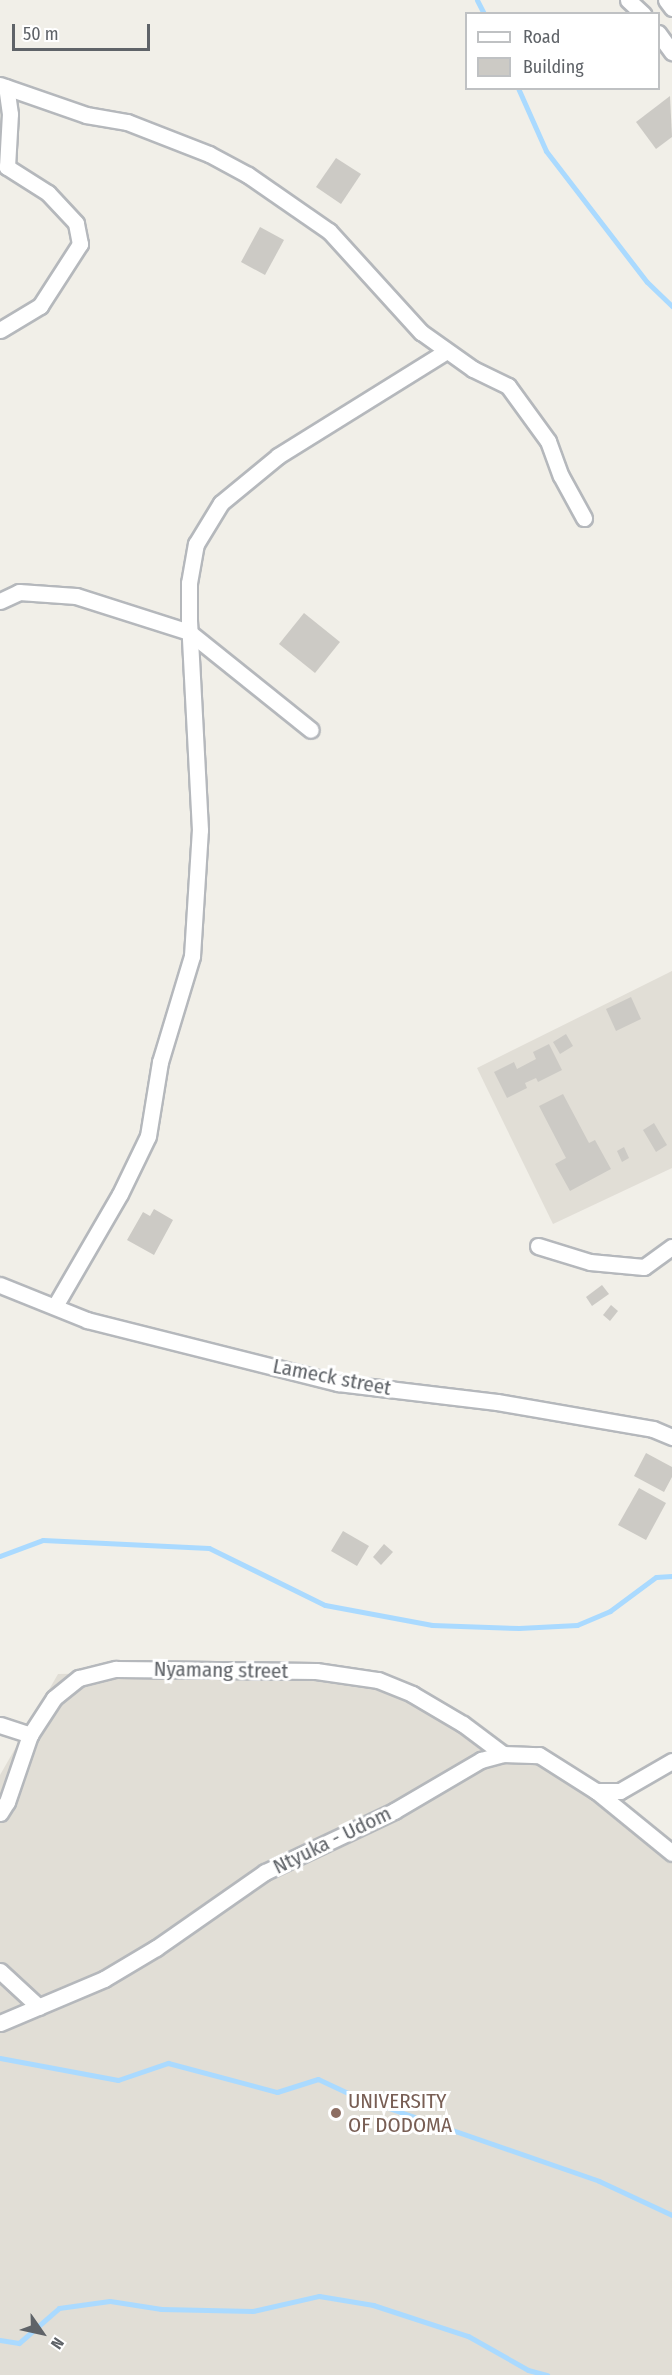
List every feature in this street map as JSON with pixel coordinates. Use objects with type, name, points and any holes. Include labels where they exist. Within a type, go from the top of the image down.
[{"type":"street","points":[[628,0],[641,12]]},
{"type":"street","points":[[666,0],[672,8]]},
{"type":"street","points":[[660,36],[672,52]]},
{"type":"street","points":[[0,330],[40,306],[80,244],[76,223],[55,200],[7,167],[10,114],[3,86]]},
{"type":"street","points":[[3,86],[86,115],[127,122],[209,154],[248,175],[329,231],[421,332],[445,352],[508,386],[529,410],[584,518]]},
{"type":"street","points":[[55,1306],[120,1194],[148,1136],[162,1051],[192,956],[200,830],[189,632],[189,583],[196,544],[221,502],[278,456],[445,352]]},
{"type":"street","points":[[0,602],[19,592],[76,596],[189,632],[310,730]]},
{"type":"street","points":[[538,1246],[591,1262],[644,1267],[672,1247]]},
{"type":"street","name":"Lameck street","points":[[0,1285],[140,1335],[338,1383],[507,1403],[653,1429],[672,1437]]},
{"type":"street","name":"Nyamang street","points":[[0,1813],[8,1802],[30,1735],[54,1698],[79,1678],[116,1669],[316,1671],[378,1680],[412,1694],[463,1724],[503,1754]]},
{"type":"street","points":[[0,1725],[30,1735]]},
{"type":"street","name":"Ntyuka - Udom","points":[[0,2023],[104,1978],[156,1948],[265,1872],[394,1811],[460,1769],[503,1754],[538,1755],[596,1791],[672,1853]]},
{"type":"street","points":[[596,1791],[620,1791],[672,1761]]},
{"type":"street","points":[[0,1971],[39,2007]]},
{"type":"shaded area","points":[[672,971],[672,1168],[553,1224],[477,1068]]},
{"type":"shaded area","name":"UNIVERSITY OF DODOMA","points":[[347,1669],[599,1787],[672,1852],[672,2375],[0,2375],[0,1775],[58,1674]]},
{"type":"building","points":[[670,96],[672,137],[656,149],[636,122]]},
{"type":"building","points":[[336,158],[361,174],[341,204],[316,187]]},
{"type":"building","points":[[260,227],[284,240],[265,275],[241,262]]},
{"type":"building","points":[[304,613],[340,642],[315,673],[279,644]]},
{"type":"building","points":[[631,997],[641,1019],[616,1031],[606,1009]]},
{"type":"building","points":[[566,1034],[573,1046],[560,1054],[553,1042]]},
{"type":"building","points":[[549,1044],[562,1070],[538,1082],[536,1078],[525,1083],[527,1088],[507,1098],[494,1072],[514,1062],[517,1069],[536,1059],[533,1052]]},
{"type":"building","points":[[563,1094],[589,1143],[595,1140],[611,1169],[570,1191],[555,1164],[566,1158],[539,1106]]},
{"type":"building","points":[[654,1123],[667,1145],[656,1152],[643,1130]]},
{"type":"building","points":[[624,1147],[629,1158],[622,1162],[617,1151]]},
{"type":"building","points":[[154,1209],[173,1220],[154,1255],[127,1240],[143,1212],[150,1216]]},
{"type":"building","points":[[602,1285],[609,1294],[592,1306],[586,1297]]},
{"type":"building","points":[[611,1305],[618,1311],[610,1321],[603,1315]]},
{"type":"building","points":[[646,1453],[672,1467],[672,1477],[664,1492],[634,1476]]},
{"type":"building","points":[[639,1488],[666,1503],[646,1540],[618,1525]]},
{"type":"building","points":[[343,1531],[369,1546],[357,1566],[331,1551]]},
{"type":"building","points":[[384,1544],[393,1552],[381,1565],[373,1557]]},
{"type":"waterway","points":[[477,0],[483,12]]},
{"type":"waterway","points":[[519,90],[546,151],[647,282],[672,306]]},
{"type":"waterway","points":[[0,1556],[43,1540],[209,1548],[325,1605],[432,1625],[519,1628],[577,1625],[610,1611],[656,1577],[672,1576]]},
{"type":"waterway","points":[[0,2058],[118,2080],[168,2063],[277,2092],[318,2079],[354,2096],[599,2181],[672,2215]]},
{"type":"waterway","points":[[0,2340],[19,2343],[59,2308],[110,2301],[161,2309],[253,2311],[319,2296],[373,2305],[468,2336],[528,2370],[547,2375]]},
{"type":"place","name":"UNIVERSITY OF DODOMA","points":[[336,2113]]}]
